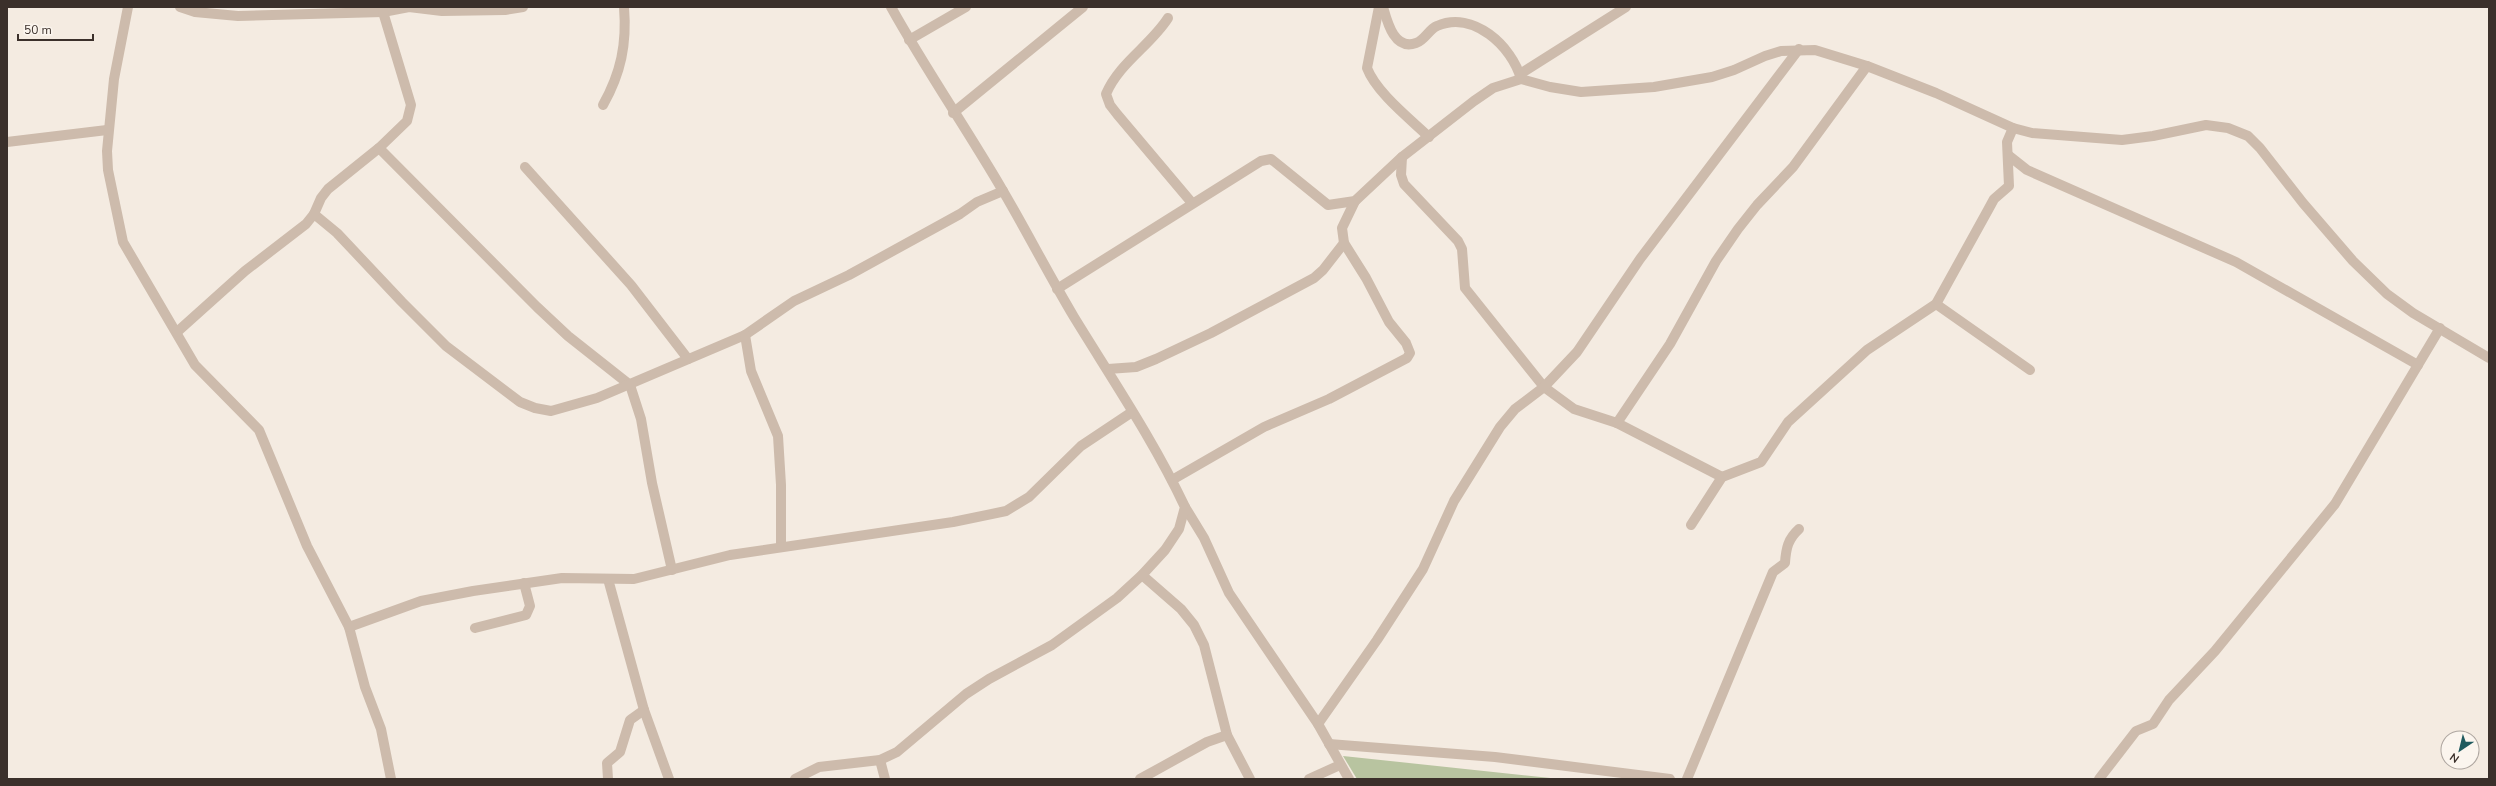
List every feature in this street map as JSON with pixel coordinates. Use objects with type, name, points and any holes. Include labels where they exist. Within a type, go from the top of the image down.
[{"type":"street","points":[[128,7],[114,79],[108,130],[108,170],[123,242],[195,365],[259,430],[307,546],[348,627],[365,687],[381,729],[391,779]]},
{"type":"street","points":[[180,7],[195,12],[238,16],[383,12],[393,8],[408,7],[442,12],[505,10],[523,7]]},
{"type":"street","points":[[603,105],[614,84],[623,56],[625,44],[624,7]]},
{"type":"street","points":[[891,7],[953,113],[1003,191],[1057,289],[1108,369],[1204,538],[1229,593],[1318,724],[1349,779]]},
{"type":"street","points":[[909,40],[966,7]]},
{"type":"street","points":[[953,113],[1083,7]]},
{"type":"street","points":[[1379,7],[1366,68],[1377,85],[1429,137]]},
{"type":"street","points":[[1382,7],[1392,33],[1402,42],[1409,44],[1416,43],[1437,26],[1462,22],[1472,24],[1503,46],[1520,76],[1550,87],[1582,92],[1661,86],[1712,77],[1734,70],[1764,56],[1799,49],[1815,50],[1867,66],[1936,93],[2013,128],[2032,133],[2122,140],[2153,136],[2206,125],[2228,128],[2248,136],[2260,148],[2303,203],[2348,255],[2387,294],[2489,358]]},
{"type":"street","points":[[1172,480],[1264,427],[1329,399],[1406,358],[1410,353],[1406,343],[1389,322],[1366,278],[1344,244],[1342,228],[1355,201],[1402,157],[1493,88],[1520,76],[1626,7]]},
{"type":"street","points":[[177,332],[245,271],[306,224],[314,214],[321,198],[328,189],[379,148],[408,121],[410,105],[383,12]]},
{"type":"street","points":[[1168,18],[1153,38],[1133,56],[1106,94],[1110,105],[1117,114],[1192,203]]},
{"type":"street","points":[[1318,724],[1377,640],[1423,569],[1454,501],[1500,427],[1515,409],[1544,387],[1577,352],[1640,259],[1799,49]]},
{"type":"street","points":[[1617,423],[1670,344],[1716,261],[1738,229],[1757,205],[1793,167],[1867,66]]},
{"type":"street","points":[[1691,525],[1722,477],[1761,462],[1788,422],[1867,350],[1936,304],[1991,204],[2009,186],[2007,142],[2013,128]]},
{"type":"street","points":[[7,142],[108,130]]},
{"type":"street","points":[[379,148],[537,307],[568,336],[630,385],[641,418],[650,476],[672,570]]},
{"type":"street","points":[[2008,155],[2027,170],[2236,262],[2418,365]]},
{"type":"street","points":[[1402,157],[1401,174],[1404,184],[1458,241],[1462,249],[1465,288],[1544,387],[1574,409],[1617,423],[1722,477]]},
{"type":"street","points":[[1057,289],[1261,161],[1271,159],[1328,205],[1355,201]]},
{"type":"street","points":[[525,167],[631,285],[688,359]]},
{"type":"street","points":[[314,214],[337,232],[402,302],[446,346],[520,402],[534,408],[551,411],[590,400],[630,385],[745,335],[794,301],[849,275],[948,221],[977,202],[1003,191]]},
{"type":"street","points":[[1108,369],[1136,367],[1246,315],[1314,278],[1323,270],[1344,244]]},
{"type":"street","points":[[1936,304],[2030,370]]},
{"type":"street","points":[[2099,779],[2136,731],[2153,724],[2169,700],[2215,651],[2313,532],[2347,485],[2440,328]]},
{"type":"street","points":[[745,335],[751,371],[778,436],[781,485],[781,546]]},
{"type":"street","points":[[348,627],[421,601],[524,582],[562,578],[634,579],[730,555],[781,546],[953,522],[1006,510],[1029,497],[1081,446],[1132,412]]},
{"type":"street","points":[[795,779],[819,767],[880,760],[897,752],[966,694],[989,679],[1052,645],[1095,615],[1142,574],[1165,550],[1179,528],[1186,507]]},
{"type":"street","points":[[1687,779],[1773,572],[1785,563],[1786,549],[1791,537],[1799,529]]},
{"type":"street","points":[[1142,574],[1180,609],[1194,625],[1204,645],[1227,735],[1250,779]]},
{"type":"street","points":[[608,579],[644,710],[669,779]]},
{"type":"street","points":[[475,628],[526,615],[530,606],[524,582]]},
{"type":"street","points":[[608,779],[607,763],[620,752],[630,720],[644,710]]},
{"type":"street","points":[[1140,779],[1207,742],[1227,735]]},
{"type":"street","points":[[1329,744],[1495,757],[1670,779]]},
{"type":"street","points":[[880,760],[885,779]]},
{"type":"street","points":[[1309,779],[1340,765]]},
{"type":"green space","points":[[1343,756],[1560,779],[1357,779]]}]
